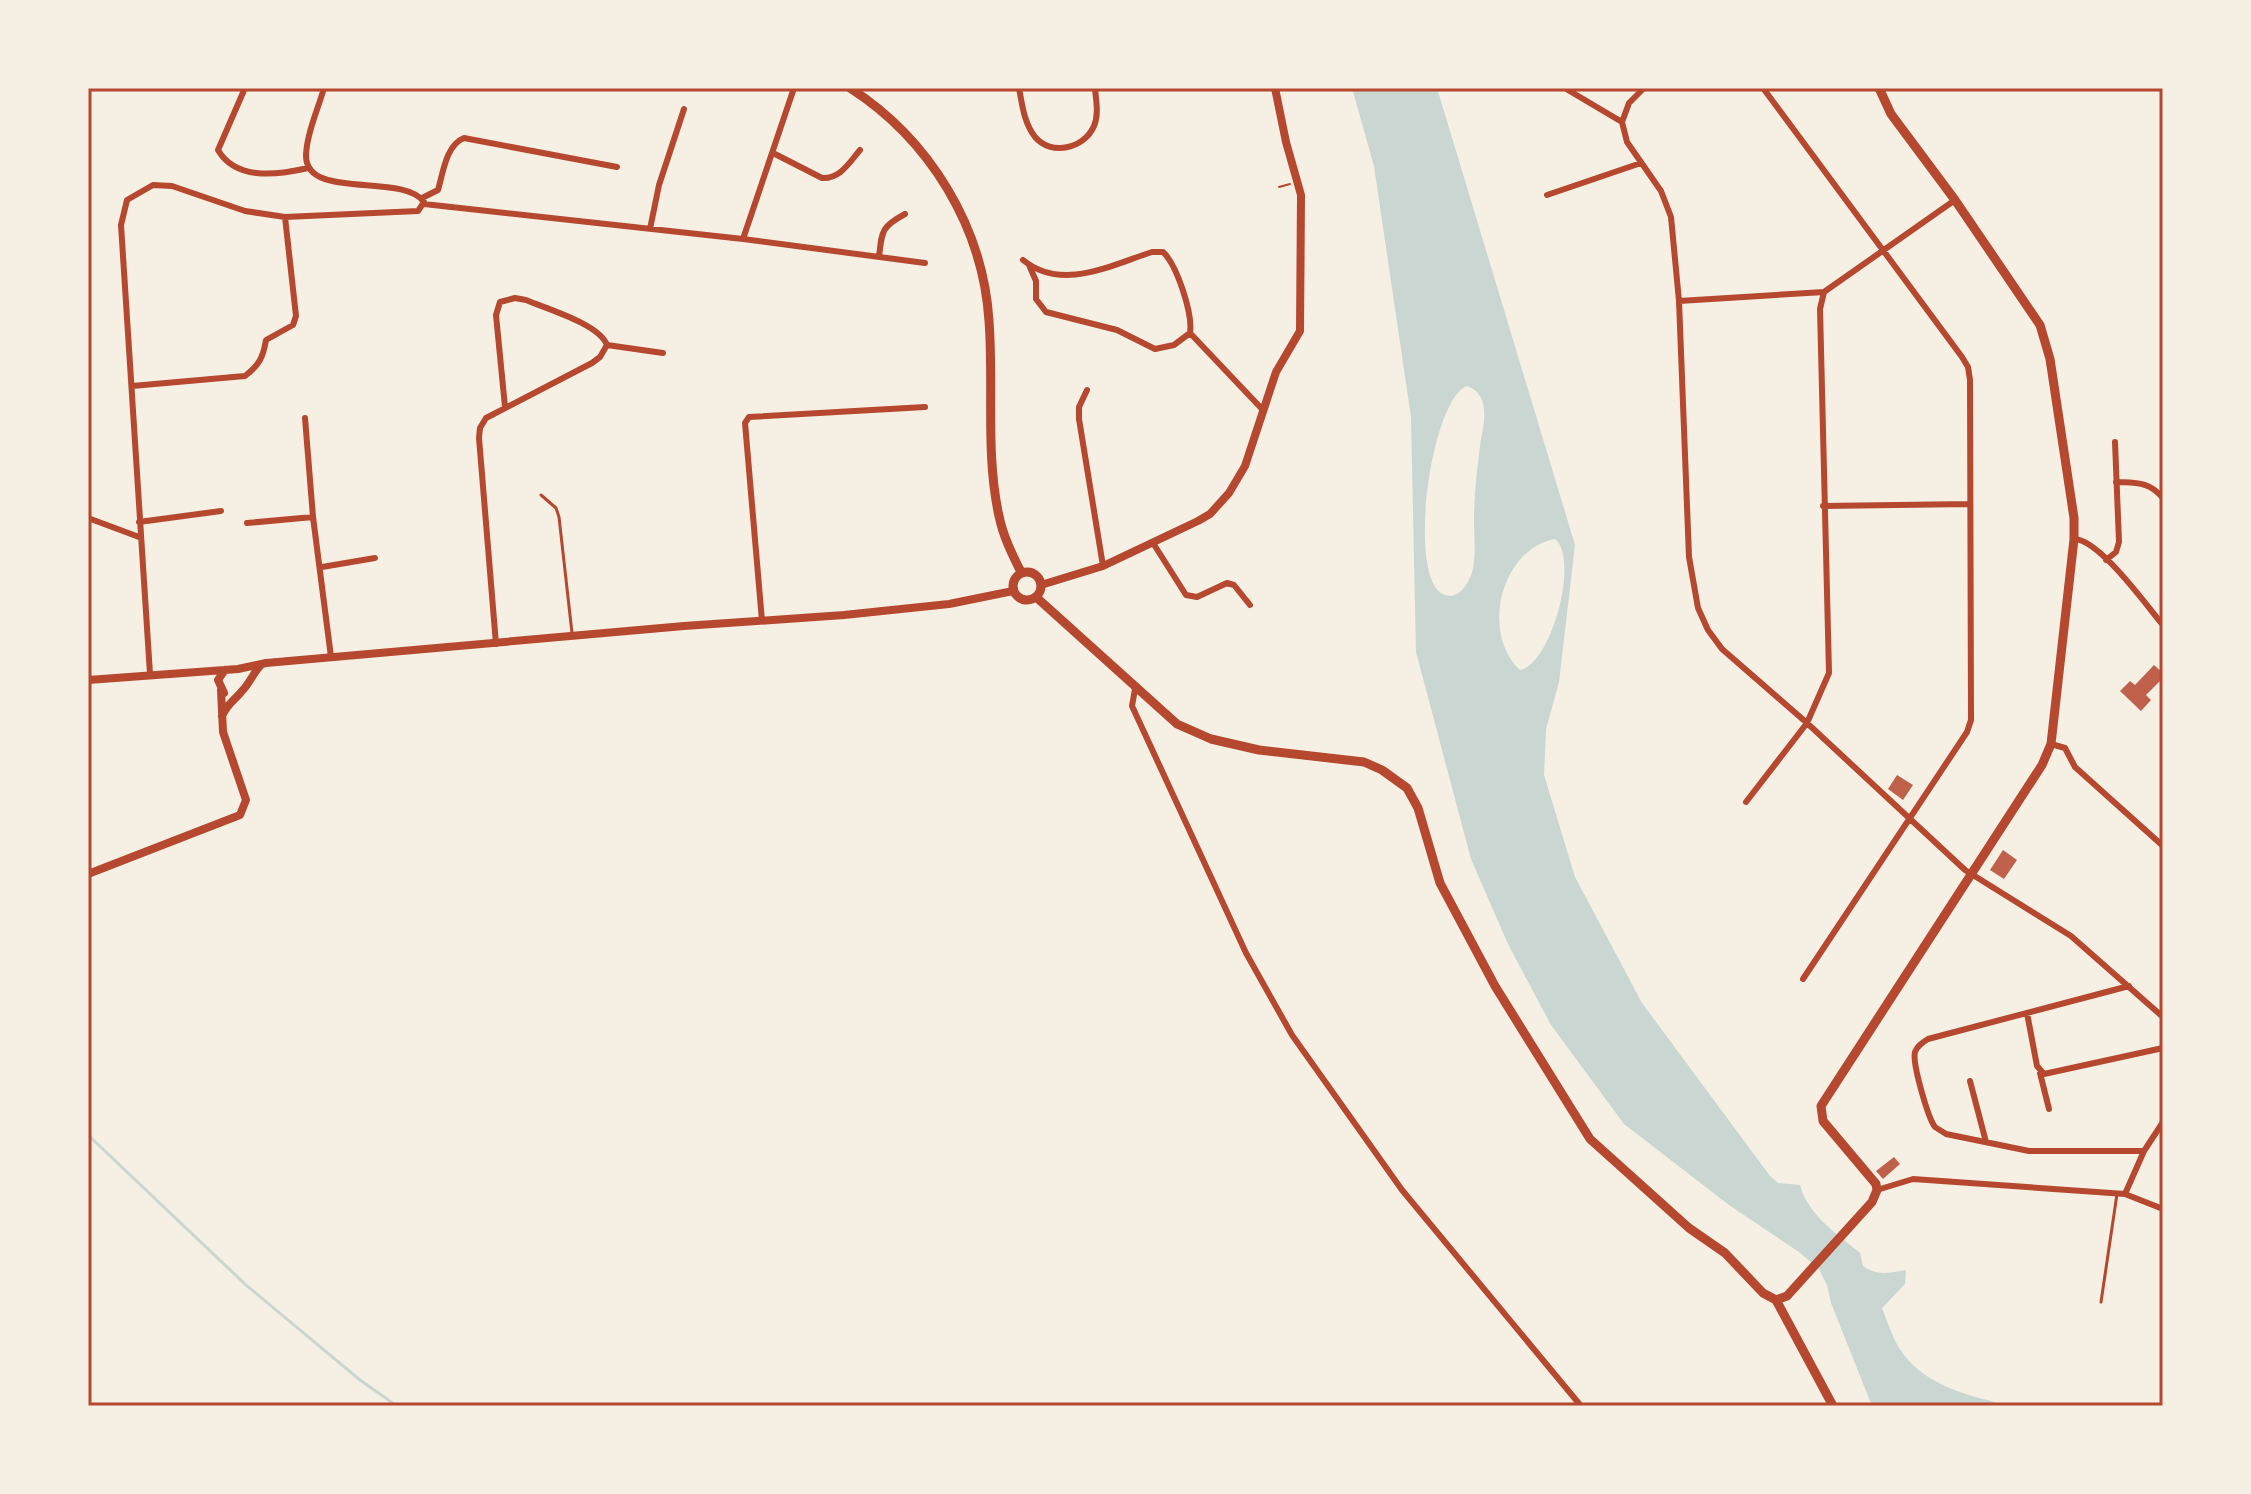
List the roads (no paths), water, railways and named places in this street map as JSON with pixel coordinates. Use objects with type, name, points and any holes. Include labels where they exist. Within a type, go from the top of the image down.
[{"type":"main road","points":[[850,88],[892,120],[920,149],[952,196],[969,231],[986,291],[989,318],[993,470],[998,514],[1021,572]]},
{"type":"main road","points":[[1782,1298],[1864,1211],[1877,1190],[1876,1184],[1823,1121],[1821,1106],[2042,765],[2051,744],[2074,539],[2074,518],[2045,338],[2032,312],[1955,200],[1891,114],[1879,88]]},
{"type":"main road","points":[[1021,572],[1034,573],[1041,585],[1036,597],[1023,600],[1013,591],[1014,579],[1021,572]]},
{"type":"main road","points":[[1036,597],[1177,724],[1211,739],[1259,750],[1364,762],[1382,770],[1407,788],[1418,808],[1440,883],[1495,986],[1590,1139],[1671,1213],[1725,1253],[1763,1293],[1782,1298],[1833,1406]]},
{"type":"street","points":[[245,88],[218,150],[226,163],[236,168],[276,175],[308,168]]},
{"type":"street","points":[[324,88],[306,154],[308,168],[320,178],[403,190],[423,201],[925,263]]},
{"type":"street","points":[[743,239],[794,88]]},
{"type":"street","points":[[1019,88],[1029,129],[1037,140],[1057,148],[1070,147],[1090,133],[1097,111],[1095,88]]},
{"type":"street","points":[[1041,585],[1103,566],[1210,514],[1229,493],[1245,466],[1276,372],[1298,336],[1300,325],[1301,195],[1275,88]]},
{"type":"street","points":[[1644,88],[1629,103],[1622,122],[1627,142],[1661,191],[1671,217],[1679,301],[1689,557],[1698,608],[1708,630],[1722,649],[1970,874],[2071,936],[2163,1017]]},
{"type":"street","points":[[1763,88],[1968,367],[1970,380],[1971,720],[1967,732],[1803,979]]},
{"type":"street","points":[[1568,90],[1622,122]]},
{"type":"street","points":[[650,229],[659,185],[684,109]]},
{"type":"street","points":[[150,674],[121,225],[127,200],[153,185],[172,186],[245,211],[285,217],[418,211],[423,201],[438,190],[449,152],[456,142],[464,138],[617,167]]},
{"type":"street","points":[[773,153],[822,178],[830,178],[838,175],[860,150]]},
{"type":"street","points":[[1547,195],[1641,163]]},
{"type":"street","points":[[1679,301],[1824,292],[1955,200]]},
{"type":"street","points":[[879,257],[881,232],[888,223],[905,214]]},
{"type":"street","points":[[132,386],[245,376],[258,366],[264,355],[266,340],[293,325],[296,316],[285,217]]},
{"type":"street","points":[[1152,252],[1163,252],[1170,260],[1189,310],[1192,322],[1190,333],[1174,345],[1155,349],[1117,330],[1046,312],[1036,299],[1036,281],[1026,263],[1049,274],[1076,276],[1152,252]]},
{"type":"street","points":[[1746,802],[1807,723],[1829,673],[1820,309],[1824,292]]},
{"type":"street","points":[[505,407],[496,315],[500,302],[515,298],[526,300],[593,328],[604,337],[607,345]]},
{"type":"street","points":[[1190,333],[1262,409]]},
{"type":"street","points":[[607,345],[663,353]]},
{"type":"street","points":[[496,644],[480,428],[486,418],[592,363],[607,345]]},
{"type":"street","points":[[1087,390],[1079,407],[1079,419],[1103,566]]},
{"type":"street","points":[[762,621],[745,423],[749,417],[925,407]]},
{"type":"street","points":[[305,418],[313,517],[322,567],[331,657]]},
{"type":"street","points":[[2106,560],[2116,552],[2119,542],[2115,442]]},
{"type":"street","points":[[2116,482],[2151,485],[2163,498]]},
{"type":"street","points":[[1823,506],[1970,504]]},
{"type":"street","points":[[139,522],[221,511]]},
{"type":"street","points":[[247,523],[313,517]]},
{"type":"street","points":[[88,518],[139,537]]},
{"type":"street","points":[[2074,539],[2090,544],[2163,625]]},
{"type":"street","points":[[1153,543],[1186,595],[1197,597],[1227,583],[1234,585],[1250,605]]},
{"type":"street","points":[[322,567],[375,558]]},
{"type":"street","points":[[88,680],[949,604],[1013,591]]},
{"type":"street","points":[[203,672],[228,696],[234,696],[241,693],[262,664]]},
{"type":"street","points":[[238,669],[244,675],[246,684]]},
{"type":"street","points":[[88,872],[240,815],[246,800],[227,746],[221,718],[219,677],[225,670]]},
{"type":"street","points":[[1135,689],[1132,706],[1246,953],[1292,1035],[1402,1190],[1581,1406]]},
{"type":"street","points":[[221,718],[234,696]]},
{"type":"street","points":[[2051,744],[2065,748],[2075,767],[2163,846]]},
{"type":"street","points":[[2129,986],[1928,1039],[1920,1043],[1915,1052],[1929,1116],[1936,1127],[1946,1134],[2029,1151],[2144,1151]]},
{"type":"street","points":[[2027,1013],[2049,1109]]},
{"type":"street","points":[[2040,1071],[2048,1075],[2163,1048]]},
{"type":"street","points":[[1970,1081],[1986,1142]]},
{"type":"street","points":[[2121,1194],[2163,1122]]},
{"type":"street","points":[[1877,1190],[1913,1179],[2121,1194],[2163,1209]]},
{"type":"lane","points":[[541,495],[556,508],[559,517],[572,637]]},
{"type":"lane","points":[[2101,1302],[2121,1194]]},
{"type":"waterway","points":[[88,1135],[246,1285],[360,1380],[397,1406]]}]
